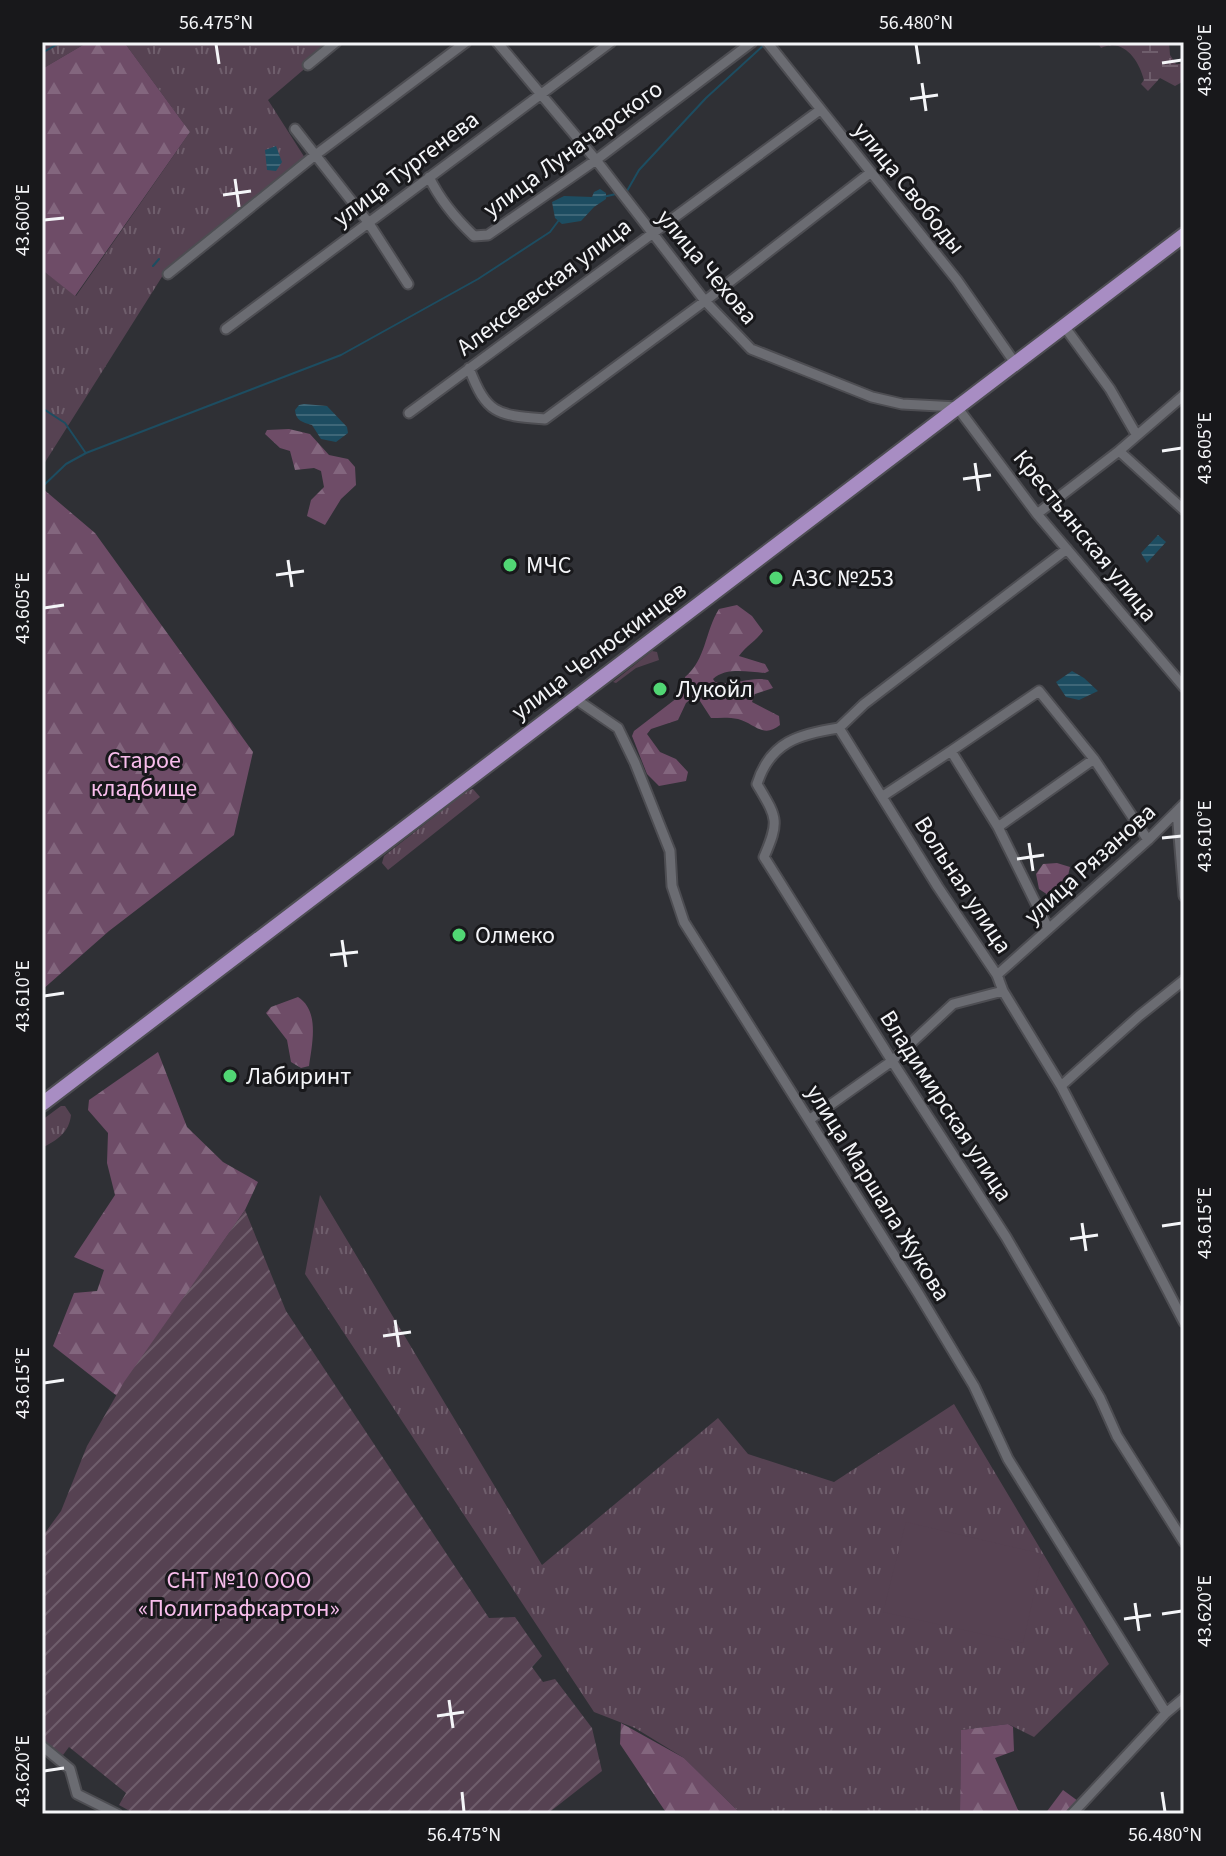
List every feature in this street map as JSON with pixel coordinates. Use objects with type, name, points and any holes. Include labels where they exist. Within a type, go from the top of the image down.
[{"type":"main road","name":"улица Челюскинцев","points":[[42,1104],[1184,235]]},
{"type":"street","points":[[308,65],[336,42]]},
{"type":"street","points":[[168,274],[314,156],[466,42]]},
{"type":"street","name":"улица Чехова","points":[[497,42],[596,160],[705,301],[751,349],[872,397],[902,404],[957,407]]},
{"type":"street","name":"улица Тургенева","points":[[226,329],[611,42]]},
{"type":"street","name":"улица Луначарского","points":[[429,177],[459,222],[474,236],[488,235],[596,160],[752,42]]},
{"type":"street","name":"улица Свободы","points":[[767,42],[957,280],[1015,363]]},
{"type":"street","name":"Алексеевская улица","points":[[409,413],[820,110]]},
{"type":"street","points":[[295,129],[368,222],[408,284]]},
{"type":"street","points":[[469,368],[480,397],[504,415],[545,419],[705,301],[870,173]]},
{"type":"street","points":[[1064,326],[1110,389],[1136,434]]},
{"type":"street","points":[[1037,514],[1119,451],[1184,395]]},
{"type":"street","name":"Крестьянская улица","points":[[957,407],[1037,514],[1184,687]]},
{"type":"street","points":[[1119,451],[1184,510]]},
{"type":"street","points":[[839,728],[864,704],[1067,549]]},
{"type":"street","points":[[883,796],[1039,691],[1094,759],[1148,840]]},
{"type":"street","name":"улица Маршала Жукова","points":[[574,698],[618,728],[670,851],[672,886],[684,922],[974,1386],[1008,1459],[1166,1713]]},
{"type":"street","name":"Вольная улица","points":[[839,728],[997,975]]},
{"type":"street","name":"Владимирская улица","points":[[839,728],[807,733],[781,747],[763,763],[757,784],[772,811],[776,829],[764,857],[1006,1237],[1100,1398],[1117,1436],[1184,1542]]},
{"type":"street","points":[[951,751],[998,827],[1048,928]]},
{"type":"street","points":[[998,827],[1094,759]]},
{"type":"street","points":[[1181,808],[1184,896]]},
{"type":"street","name":"улица Рязанова","points":[[997,975],[1181,808]]},
{"type":"street","points":[[809,1120],[892,1061],[953,1004],[1003,991],[997,975]]},
{"type":"street","points":[[1061,1086],[1184,980]]},
{"type":"street","name":"Вольная улица","points":[[1003,991],[1061,1086],[1184,1322]]},
{"type":"street","points":[[1072,1814],[1166,1713],[1184,1698]]},
{"type":"street","points":[[42,1746],[70,1769],[77,1794],[117,1814]]},
{"type":"green space","points":[[42,42],[88,42],[42,69]]},
{"type":"green space","points":[[88,42],[124,42],[190,132],[75,296],[42,270],[42,69]]},
{"type":"green space","points":[[124,42],[336,42],[268,100],[305,158],[165,272],[42,467],[42,270],[76,296],[190,132]]},
{"type":"green space","points":[[1097,42],[1169,42],[1170,55],[1176,64],[1184,64],[1184,81],[1175,86],[1160,78],[1148,91],[1141,84],[1144,80],[1142,72],[1129,52],[1109,45],[1101,48]]},
{"type":"green space","points":[[289,429],[310,434],[329,455],[348,459],[355,467],[356,485],[341,499],[325,525],[307,516],[311,500],[324,487],[321,471],[314,468],[295,470],[290,451],[280,448],[265,434],[267,430]]},
{"type":"green space","name":"Старое кладбище","points":[[42,488],[95,533],[253,752],[234,835],[109,931],[42,990]]},
{"type":"green space","points":[[737,605],[752,616],[763,631],[739,656],[765,664],[769,671],[724,673],[713,679],[722,683],[768,680],[773,688],[755,694],[752,702],[779,716],[780,725],[769,731],[738,719],[711,718],[698,698],[692,698],[678,720],[651,729],[647,734],[660,752],[676,759],[688,772],[686,781],[659,786],[647,774],[632,736],[634,731],[686,691],[685,677],[701,654],[719,609]]},
{"type":"green space","points":[[652,651],[657,652],[659,660],[636,668],[616,683],[613,682]]},
{"type":"green space","points":[[473,789],[480,797],[388,870],[382,863],[384,856]]},
{"type":"green space","points":[[1057,863],[1070,867],[1065,889],[1051,897],[1039,889],[1036,874],[1043,864]]},
{"type":"green space","points":[[298,997],[309,1011],[313,1028],[309,1066],[301,1068],[291,1062],[287,1040],[266,1013],[271,1007]]},
{"type":"green space","points":[[158,1052],[187,1127],[223,1162],[258,1182],[245,1210],[117,1396],[53,1346],[74,1293],[97,1291],[104,1270],[74,1257],[115,1195],[107,1163],[108,1133],[88,1110],[89,1100]]},
{"type":"green space","points":[[65,1106],[71,1115],[68,1127],[57,1139],[42,1148],[42,1120]]},
{"type":"green space","points":[[320,1195],[542,1565],[718,1418],[748,1454],[834,1482],[954,1404],[1109,1664],[1034,1737],[1008,1724],[961,1730],[960,1814],[741,1814],[684,1758],[635,1728],[594,1712],[305,1274]]},
{"type":"green space","name":"СНТ №10 ООО «Полиграфкартон»","points":[[245,1210],[286,1311],[489,1618],[515,1617],[542,1656],[532,1667],[543,1682],[555,1679],[592,1728],[602,1771],[547,1814],[135,1814],[119,1805],[126,1793],[69,1747],[63,1755],[42,1740],[42,1537],[61,1511],[87,1446],[124,1382]]},
{"type":"green space","points":[[906,1522],[1043,1554],[1023,1643],[883,1612]]},
{"type":"green space","points":[[621,1723],[684,1758],[741,1814],[667,1814],[620,1744]]},
{"type":"green space","points":[[1008,1724],[1013,1727],[1014,1751],[995,1758],[1018,1810],[1025,1814],[960,1814],[961,1730]]},
{"type":"green space","points":[[1063,1790],[1078,1801],[1067,1814],[1045,1814]]},
{"type":"water","points":[[276,146],[282,162],[276,171],[267,170],[265,150]]},
{"type":"water","points":[[600,189],[606,193],[606,199],[581,221],[562,224],[555,218],[552,202],[564,196],[592,197]]},
{"type":"water","points":[[304,404],[327,406],[347,427],[348,433],[336,442],[321,439],[312,425],[297,417],[295,410]]},
{"type":"water","points":[[1158,535],[1166,542],[1147,563],[1141,553]]},
{"type":"water","points":[[1072,671],[1098,691],[1079,700],[1066,697],[1056,682]]},
{"type":"waterway","points":[[42,53],[61,42]]},
{"type":"waterway","points":[[627,191],[639,170],[706,98],[764,45]]},
{"type":"waterway","points":[[603,197],[616,194]]},
{"type":"waterway","points":[[42,487],[66,464],[86,453],[341,355],[478,279],[550,232],[559,220]]},
{"type":"waterway","points":[[153,266],[159,259]]},
{"type":"waterway","points":[[42,408],[65,423],[85,452]]},
{"type":"place","name":"МЧС","points":[[510,565]]},
{"type":"place","name":"АЗС №253","points":[[776,578]]},
{"type":"place","name":"Лукойл","points":[[660,689]]},
{"type":"place","name":"Олмеко","points":[[459,935]]},
{"type":"place","name":"Лабиринт","points":[[230,1076]]}]
